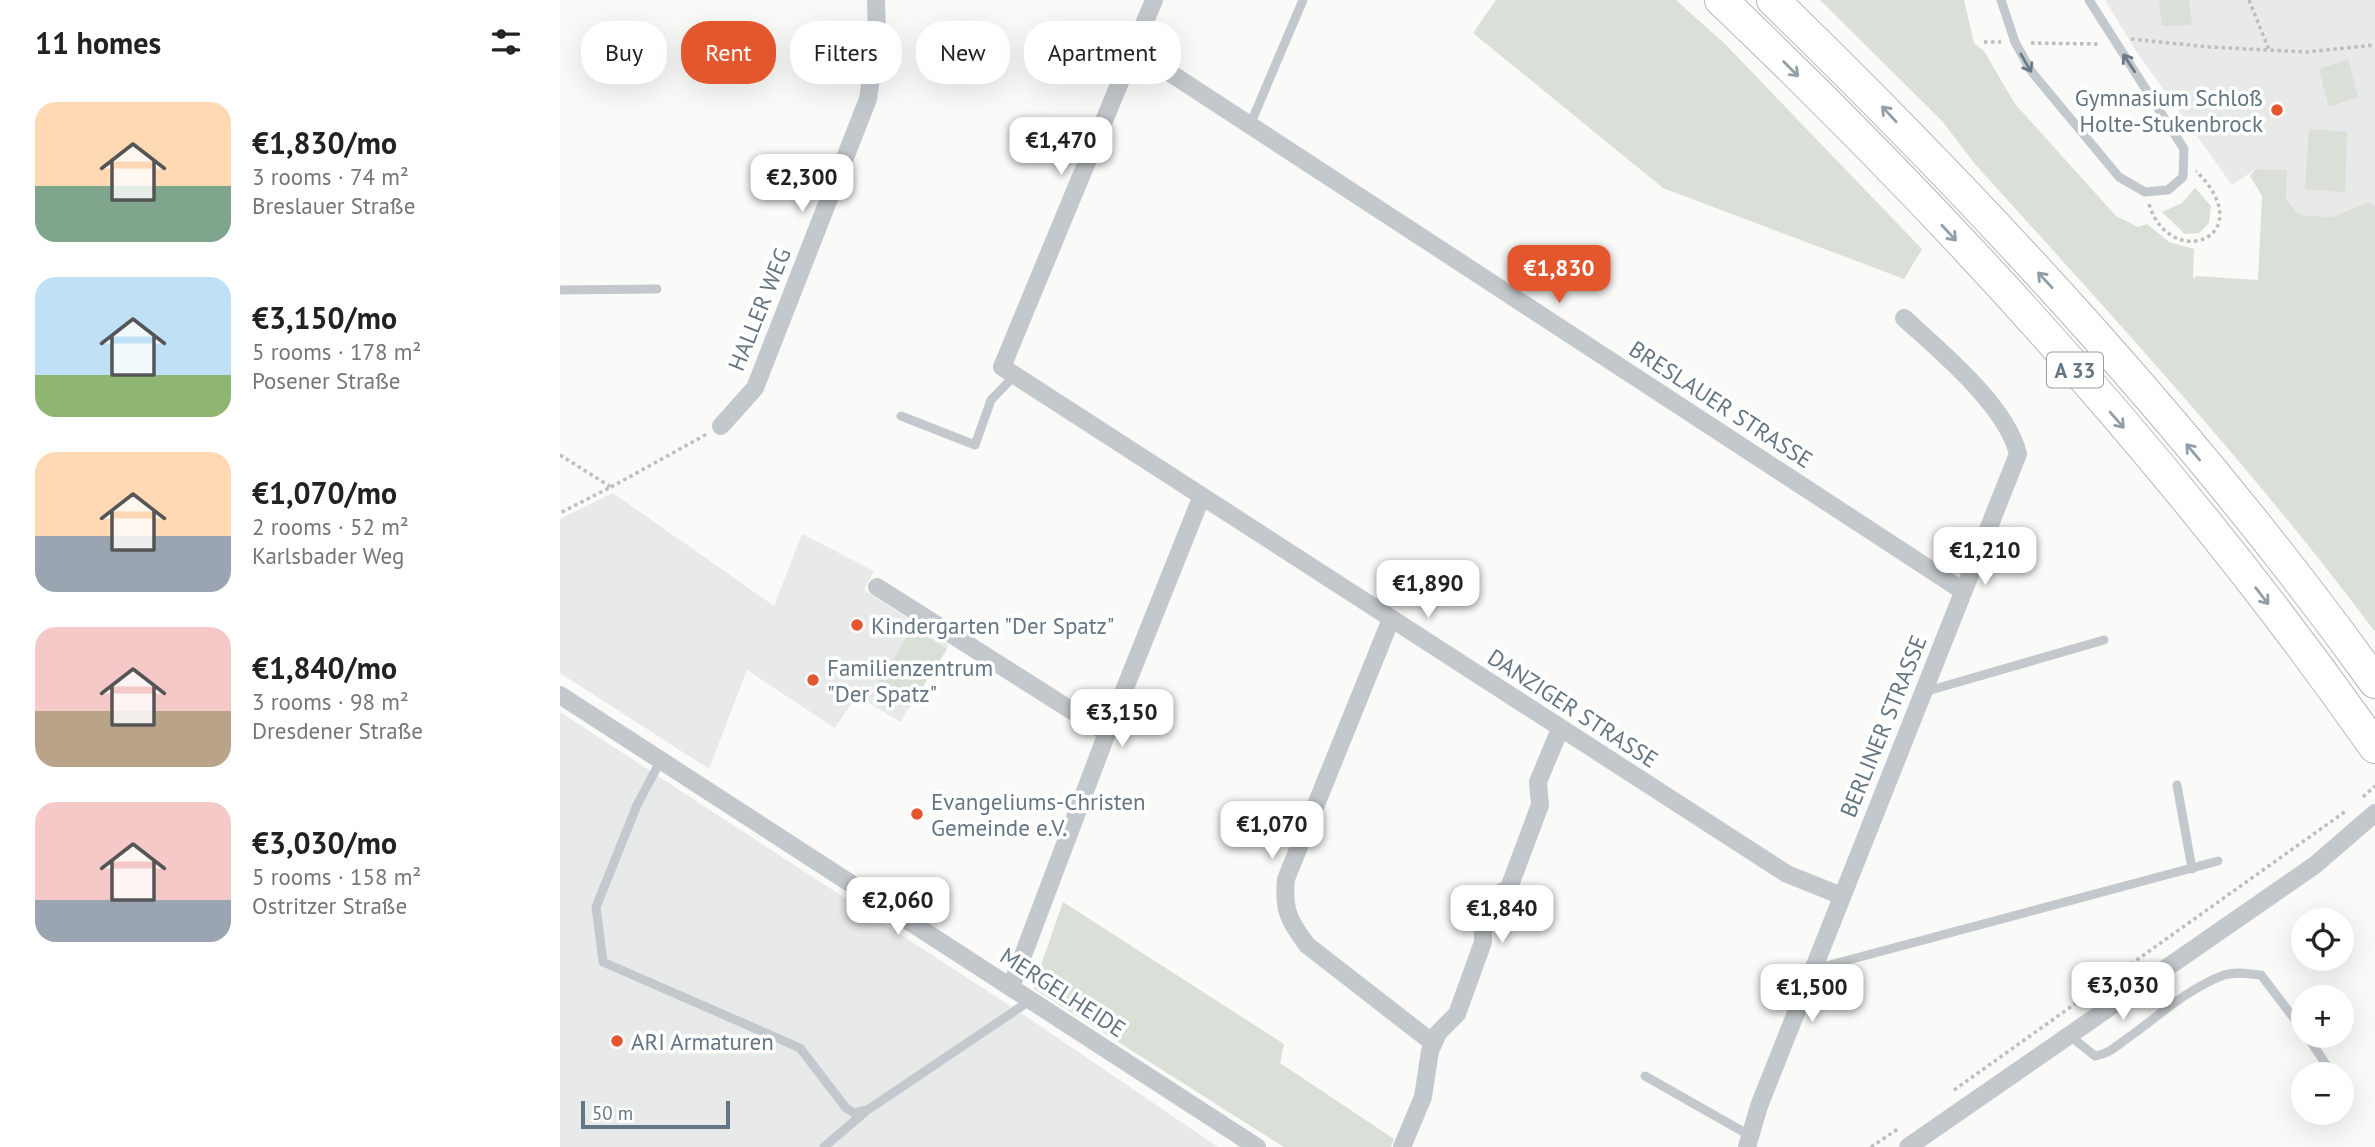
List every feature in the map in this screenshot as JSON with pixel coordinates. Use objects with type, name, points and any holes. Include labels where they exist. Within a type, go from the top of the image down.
[{"type":"highway","name":"A 33","points":[[1721,0],[1856,133],[2036,325],[2188,503],[2335,690],[2375,747]]},
{"type":"highway","name":"A 33","points":[[1773,0],[1880,104],[2060,295],[2238,504],[2375,682]]},
{"type":"street","name":"HALLER WEG","points":[[721,426],[755,388],[868,99],[877,38],[876,0]]},
{"type":"street","points":[[1146,21],[1154,0]]},
{"type":"street","name":"BRESLAUER STRASSE","points":[[1181,80],[1963,591]]},
{"type":"street","points":[[1009,371],[1122,84]]},
{"type":"street","name":"BERLINER STRASSE","points":[[1748,1141],[1842,896],[2018,454],[2014,436],[1968,377],[1904,318]]},
{"type":"street","name":"DANZIGER STRASSE","points":[[1009,371],[1201,498],[1787,874],[1842,896]]},
{"type":"street","points":[[1011,987],[1107,733],[1201,498]]},
{"type":"street","points":[[877,587],[1107,733]]},
{"type":"street","points":[[1391,619],[1286,879],[1284,902],[1292,925],[1307,945],[1433,1043]]},
{"type":"street","name":"MERGELHEIDE","points":[[560,695],[1257,1147]]},
{"type":"street","points":[[1402,1147],[1423,1097],[1433,1043],[1438,1033],[1457,1014],[1483,942],[1483,922],[1493,897],[1509,888],[1540,805],[1538,782],[1560,729]]},
{"type":"street","points":[[1908,1147],[2315,865],[2375,813]]},
{"type":"lane","points":[[1250,125],[1303,0]]},
{"type":"lane","points":[[2001,0],[2015,42],[2031,71],[2119,177],[2145,192],[2168,190],[2182,177],[2184,149],[2089,0]]},
{"type":"lane","points":[[560,290],[657,289]]},
{"type":"lane","points":[[901,416],[975,445],[991,400],[1009,371]]},
{"type":"lane","points":[[1923,693],[2104,640]]},
{"type":"lane","points":[[661,760],[636,805],[596,906],[603,962],[800,1048],[846,1108],[854,1112],[869,1108]]},
{"type":"lane","points":[[2176,785],[2192,869]]},
{"type":"lane","points":[[1813,970],[2218,861]]},
{"type":"lane","points":[[2069,1035],[2095,1056],[2111,1053],[2124,1040],[2196,990],[2223,975],[2240,972],[2261,975],[2291,1014]]},
{"type":"lane","points":[[824,1147],[869,1108],[1031,1000]]},
{"type":"lane","points":[[1645,1076],[1748,1141]]},
{"type":"path","points":[[2249,0],[2269,50]]},
{"type":"path","points":[[2026,43],[2110,45],[2121,38],[2306,51],[2375,45]]},
{"type":"path","points":[[1984,42],[2001,42]]},
{"type":"path","points":[[2145,192],[2151,211],[2166,231],[2194,243],[2214,234],[2220,222],[2220,207],[2202,177],[2184,159]]},
{"type":"path","points":[[560,513],[721,426]]},
{"type":"path","points":[[560,456],[611,487]]},
{"type":"path","points":[[2360,800],[2375,786]]},
{"type":"path","points":[[1943,1098],[2307,842],[2350,808]]},
{"type":"path","points":[[1871,1147],[1900,1127]]},
{"type":"shaded area","points":[[1496,0],[1676,0],[1725,44],[1922,249],[1904,279],[1663,188],[1473,33]]},
{"type":"shaded area","points":[[1820,0],[1964,0],[1974,43],[1984,51],[2015,104],[2116,216],[2138,227],[2147,224],[2169,242],[2194,249],[2193,279],[2196,276],[2258,280],[2262,196],[2250,176],[2256,169],[2287,170],[2286,199],[2299,215],[2332,217],[2368,202],[2375,206],[2375,632],[2231,452],[1975,164],[1942,121]]},
{"type":"shaded area","name":"Gymnasium Schloß Holte-Stukenbrock","points":[[2105,0],[2375,0],[2375,206],[2368,202],[2332,217],[2299,215],[2286,199],[2287,171],[2256,169],[2232,185],[2136,51]]},
{"type":"shaded area","points":[[2159,0],[2189,0],[2192,25],[2162,26]]},
{"type":"shaded area","points":[[2348,59],[2358,97],[2329,107],[2319,69]]},
{"type":"shaded area","points":[[2309,129],[2347,132],[2345,192],[2305,189]]},
{"type":"shaded area","points":[[2195,188],[2211,206],[2209,223],[2199,233],[2185,234],[2162,212],[2182,203]]},
{"type":"shaded area","points":[[613,493],[774,606],[802,534],[874,571],[864,590],[949,645],[900,722],[857,695],[835,728],[747,670],[709,769],[560,673],[560,519]]},
{"type":"shaded area","points":[[913,628],[947,649],[910,707],[876,686]]},
{"type":"shaded area","points":[[560,712],[1024,1015],[1218,1147],[560,1147]]},
{"type":"shaded area","points":[[1063,902],[1284,1044],[1280,1063],[1394,1139],[1391,1147],[1284,1147],[1033,988]]},
{"type":"place","name":"Gymnasium Schloß Holte-Stukenbrock","points":[[2277,110]]},
{"type":"place","name":"Kindergarten \"Der Spatz\"","points":[[857,625]]},
{"type":"place","name":"Familienzentrum \"Der Spatz\"","points":[[813,680]]},
{"type":"place","name":"Evangeliums-Christen Gemeinde e.V.","points":[[917,814]]},
{"type":"place","name":"ARI Armaturen","points":[[617,1041]]}]
